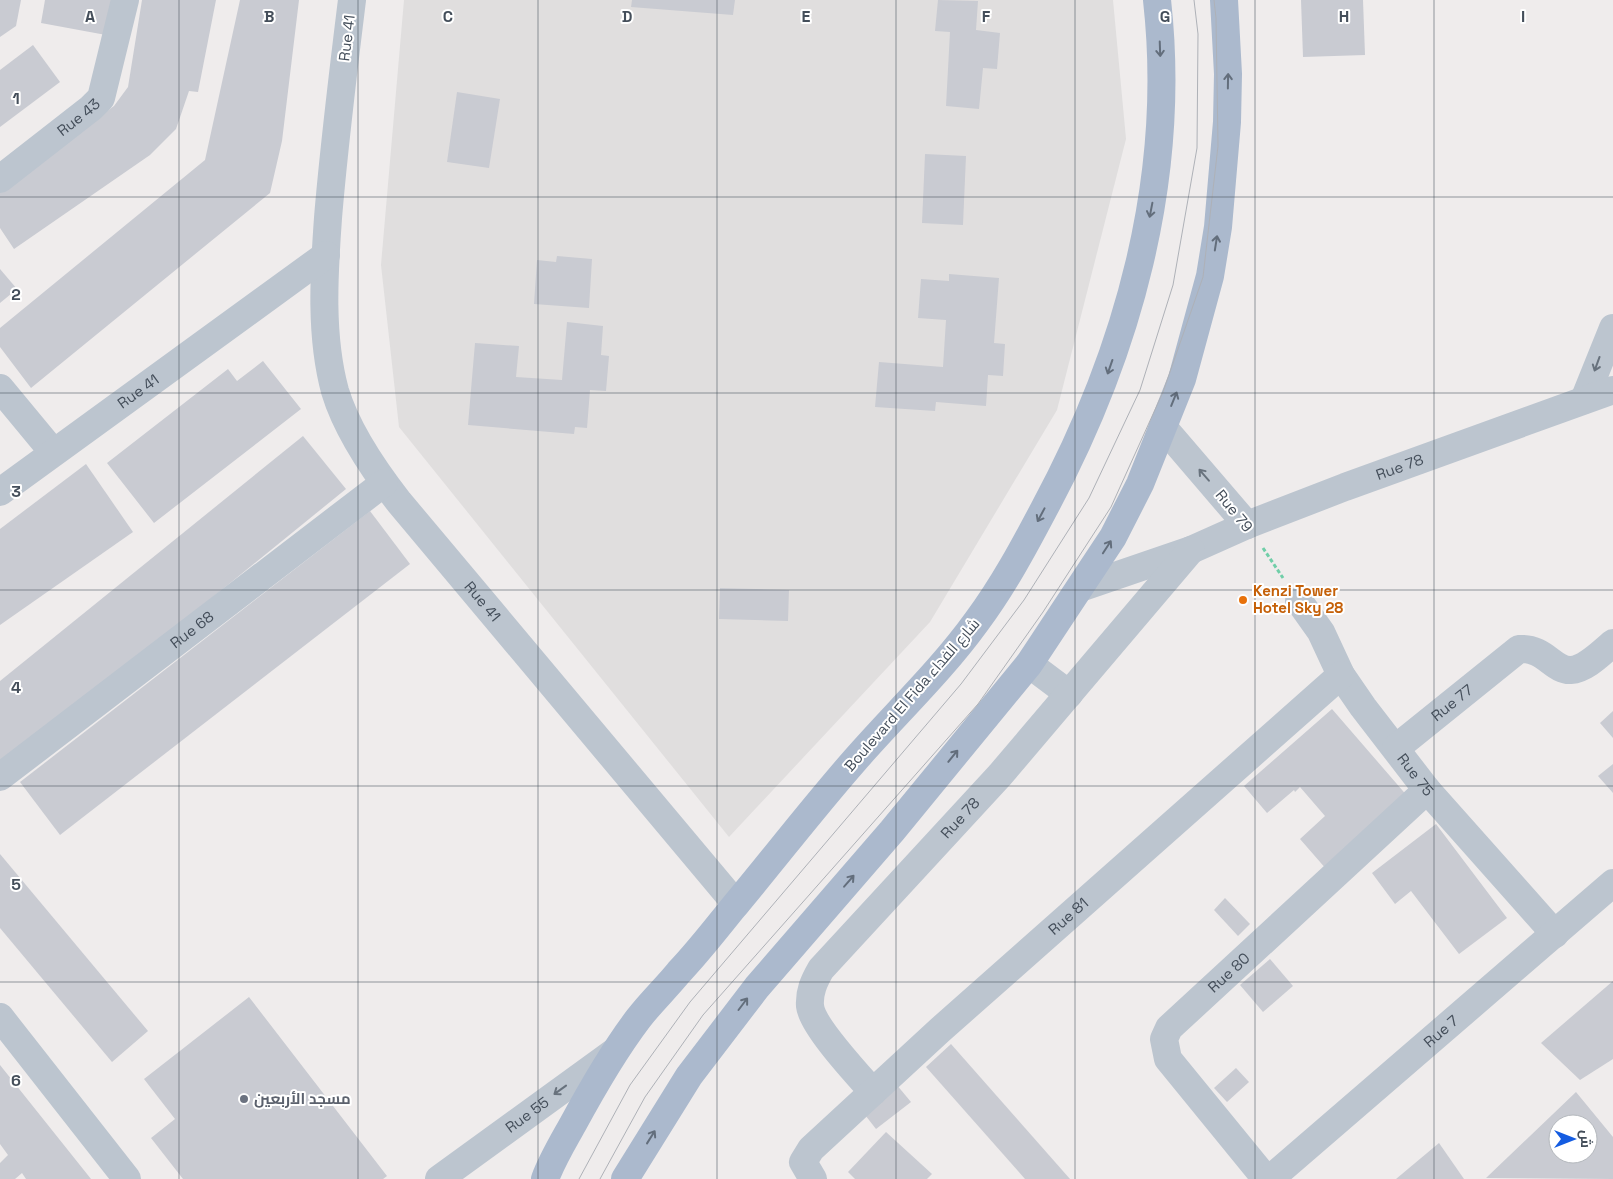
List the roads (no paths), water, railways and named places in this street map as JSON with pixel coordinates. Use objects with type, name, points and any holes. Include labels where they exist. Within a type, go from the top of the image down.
[{"type":"main road","name":"Boulevard El Fida شارع الفداء","points":[[545,1179],[578,1113],[614,1052],[641,1015],[736,904],[856,758],[940,666],[977,622],[1025,546],[1074,453],[1108,373],[1122,330],[1133,293],[1151,212],[1158,165],[1161,78],[1157,0]]},
{"type":"main road","points":[[625,1179],[689,1076],[757,987],[892,831],[1029,664],[1114,537],[1140,484],[1182,379],[1198,327],[1210,276],[1218,227],[1227,122],[1228,74],[1224,0]]},
{"type":"street","name":"Rue 43","points":[[0,179],[91,108],[101,98],[125,0]]},
{"type":"street","name":"Rue 41","points":[[352,0],[333,158],[326,255],[325,311],[330,372],[344,414],[384,483],[736,904]]},
{"type":"street","name":"Rue 41","points":[[0,492],[326,255]]},
{"type":"street","points":[[1584,400],[1613,328]]},
{"type":"street","points":[[0,388],[53,452]]},
{"type":"street","name":"Rue 78","points":[[1080,588],[1191,550],[1247,525],[1613,390]]},
{"type":"street","name":"Rue 79","points":[[1162,427],[1247,525]]},
{"type":"street","name":"Rue 68","points":[[0,777],[384,483]]},
{"type":"street","name":"Rue 78","points":[[873,1092],[813,1016],[810,1007],[813,983],[820,970],[1000,774],[1191,550]]},
{"type":"street","name":"Rue 75","points":[[1299,601],[1321,632],[1341,675],[1363,707],[1427,790],[1555,934]]},
{"type":"street","name":"Rue 77","points":[[1396,748],[1519,649],[1531,648],[1561,668],[1572,670],[1584,666],[1613,642]]},
{"type":"street","points":[[1029,664],[1069,694]]},
{"type":"street","name":"Rue 81","points":[[808,1171],[811,1149],[1341,675]]},
{"type":"street","name":"Rue 80","points":[[1266,1179],[1168,1059],[1164,1039],[1169,1028],[1427,790]]},
{"type":"street","name":"Rue 7","points":[[1270,1179],[1613,883]]},
{"type":"street","points":[[0,1017],[127,1179]]},
{"type":"street","name":"Rue 55","points":[[439,1179],[614,1052]]},
{"type":"tram line","points":[[579,1179],[630,1085],[690,1002],[961,684],[1024,600],[1089,498],[1140,390],[1173,285],[1197,148],[1198,34],[1194,0]]},
{"type":"tram line","points":[[600,1179],[645,1097],[703,1015],[978,704],[1043,612],[1111,507],[1163,392],[1203,277],[1218,146],[1216,18],[1214,0]]},
{"type":"place","name":"Kenzi Tower Hotel Sky 28","points":[[1243,600]]},
{"type":"place","name":"مسجد الأربعين","points":[[244,1099]]}]
